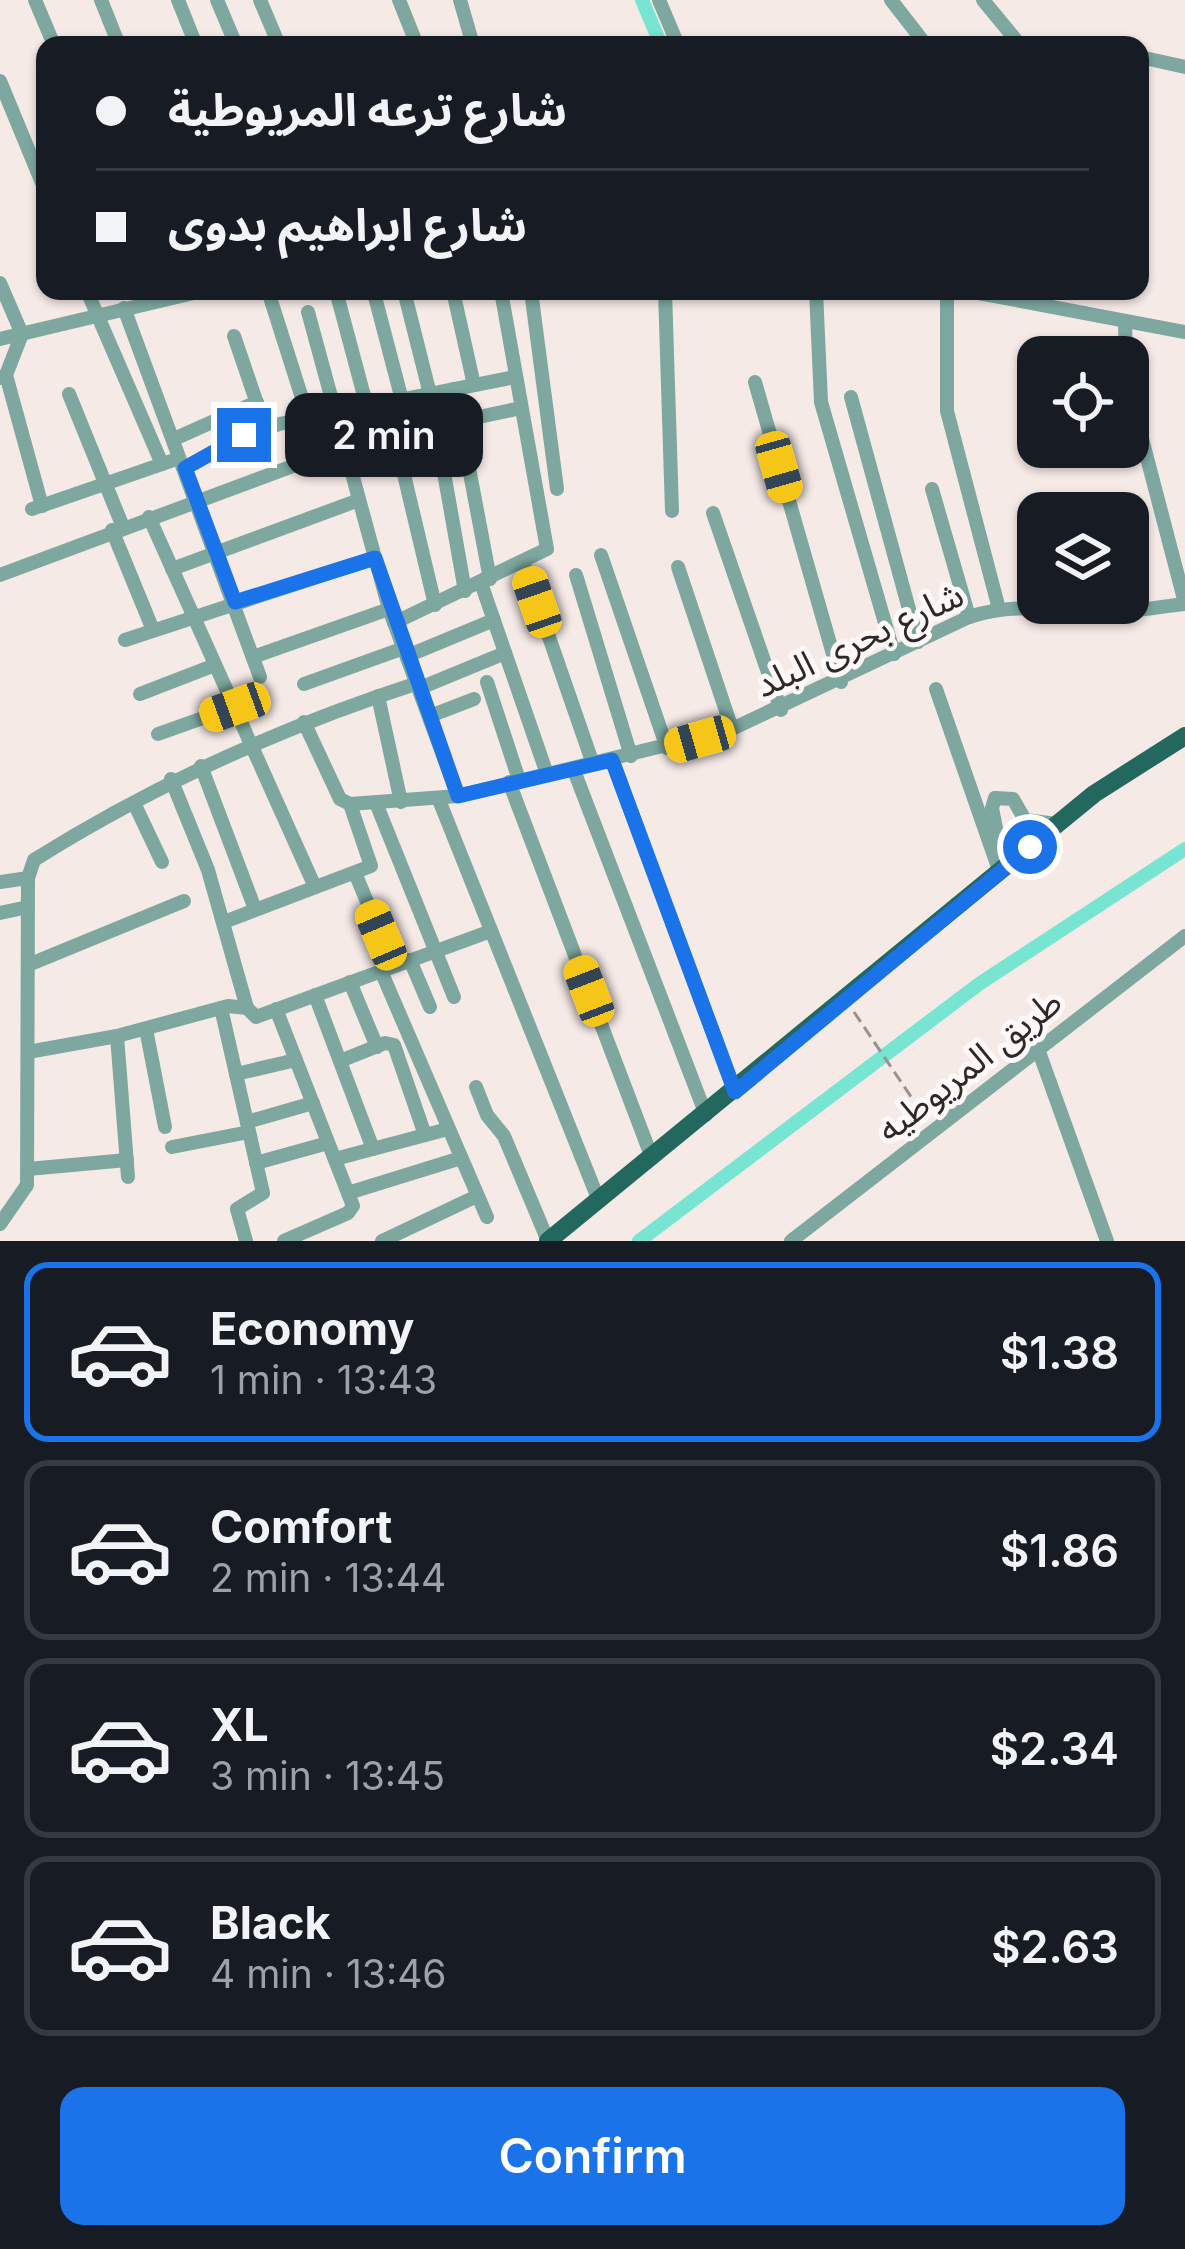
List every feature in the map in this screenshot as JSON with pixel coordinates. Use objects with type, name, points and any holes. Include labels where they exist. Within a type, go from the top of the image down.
[{"type":"main road","points":[[548,1241],[1058,824],[1134,765],[1185,736]]},
{"type":"street","points":[[35,0],[51,36]]},
{"type":"street","points":[[101,0],[115,36]]},
{"type":"street","points":[[178,0],[192,36]]},
{"type":"street","points":[[217,0],[232,36]]},
{"type":"street","points":[[260,0],[275,36]]},
{"type":"street","points":[[399,0],[413,36]]},
{"type":"street","points":[[460,0],[470,36]]},
{"type":"street","points":[[659,0],[674,36]]},
{"type":"street","points":[[891,0],[919,36]]},
{"type":"street","points":[[982,0],[1012,36]]},
{"type":"street","points":[[1149,58],[1185,67]]},
{"type":"street","points":[[0,81],[36,168]]},
{"type":"street","points":[[0,283],[22,334],[3,376],[37,507],[162,464],[183,463],[265,427],[515,376]]},
{"type":"street","points":[[91,300],[162,464]]},
{"type":"street","points":[[0,339],[146,300]]},
{"type":"street","points":[[271,300],[309,420]]},
{"type":"street","points":[[338,300],[367,407]]},
{"type":"street","points":[[375,300],[435,605]]},
{"type":"street","points":[[406,300],[430,394],[465,591]]},
{"type":"street","points":[[456,300],[474,385]]},
{"type":"street","points":[[254,657],[435,605],[547,549],[502,300]]},
{"type":"street","points":[[532,300],[557,489]]},
{"type":"street","points":[[665,300],[672,511]]},
{"type":"street","points":[[816,300],[821,402],[894,654]]},
{"type":"street","points":[[947,300],[947,411],[999,609]]},
{"type":"street","points":[[1015,300],[1184,337]]},
{"type":"street","points":[[124,308],[218,552],[260,677]]},
{"type":"street","points":[[308,312],[392,616],[458,796]]},
{"type":"street","points":[[1125,321],[1125,336]]},
{"type":"street","points":[[234,336],[265,427]]},
{"type":"street","points":[[755,382],[841,682]]},
{"type":"street","points":[[454,389],[494,620],[547,774]]},
{"type":"street","points":[[69,394],[106,484],[152,630]]},
{"type":"street","points":[[851,397],[918,642]]},
{"type":"street","points":[[174,440],[257,402]]},
{"type":"street","points":[[460,421],[521,408]]},
{"type":"street","points":[[0,575],[344,447]]},
{"type":"street","points":[[1149,465],[1185,603]]},
{"type":"street","points":[[932,489],[969,617]]},
{"type":"street","points":[[172,569],[359,500]]},
{"type":"street","points":[[713,513],[781,710]]},
{"type":"street","points":[[149,517],[315,886]]},
{"type":"street","points":[[602,555],[667,748]]},
{"type":"street","points":[[124,640],[375,558]]},
{"type":"street","points":[[524,562],[593,764]]},
{"type":"street","points":[[678,567],[732,729]]},
{"type":"street","points":[[576,575],[631,756]]},
{"type":"street","name":"شارع بحرى البلد","points":[[350,804],[439,800],[732,729],[841,682],[969,617],[999,609],[1042,606],[1115,612],[1185,603]]},
{"type":"street","points":[[304,684],[494,620]]},
{"type":"street","points":[[0,1224],[24,1193],[28,1169],[28,878],[34,860],[171,779],[304,722],[419,686],[505,652]]},
{"type":"street","points":[[140,694],[215,664]]},
{"type":"street","points":[[487,682],[514,781],[652,1158]]},
{"type":"street","points":[[936,689],[1002,871]]},
{"type":"street","points":[[378,696],[401,802]]},
{"type":"street","points":[[430,716],[474,699]]},
{"type":"street","points":[[158,734],[235,707]]},
{"type":"street","points":[[224,922],[372,865],[350,804],[340,799],[304,722]]},
{"type":"street","points":[[612,760],[735,1092]]},
{"type":"street","points":[[201,766],[255,909]]},
{"type":"street","points":[[573,768],[706,1115]]},
{"type":"street","points":[[171,779],[224,922],[247,1008],[254,1017],[491,931]]},
{"type":"street","points":[[1002,871],[992,802],[1002,795],[1013,799],[1028,821],[1058,824]]},
{"type":"street","points":[[439,800],[599,1201]]},
{"type":"street","points":[[134,803],[162,862]]},
{"type":"street","points":[[376,803],[454,997]]},
{"type":"street","points":[[998,823],[1020,814]]},
{"type":"street","points":[[355,873],[448,1129],[487,1217]]},
{"type":"street","points":[[0,882],[28,878]]},
{"type":"street","points":[[28,965],[184,901]]},
{"type":"street","points":[[0,913],[28,907]]},
{"type":"street","name":"طريق المريوطيه","points":[[791,1241],[1185,936]]},
{"type":"street","points":[[410,960],[430,1007]]},
{"type":"street","points":[[350,982],[377,1047]]},
{"type":"street","points":[[315,995],[373,1149]]},
{"type":"street","points":[[28,1052],[117,1036],[221,1008],[247,1008]]},
{"type":"street","points":[[221,1008],[263,1196],[237,1209],[246,1241]]},
{"type":"street","points":[[276,1009],[350,1201]]},
{"type":"street","points":[[146,1029],[165,1127]]},
{"type":"street","points":[[117,1036],[128,1177]]},
{"type":"street","points":[[340,1061],[388,1043],[395,1047],[425,1135]]},
{"type":"street","points":[[1038,1049],[1107,1241]]},
{"type":"street","points":[[236,1074],[296,1060]]},
{"type":"street","points":[[476,1087],[487,1115],[504,1136],[548,1241]]},
{"type":"street","points":[[172,1147],[313,1103]]},
{"type":"street","points":[[335,1160],[448,1129]]},
{"type":"street","points":[[256,1163],[328,1143]]},
{"type":"street","points":[[284,1241],[350,1201],[461,1158]]},
{"type":"street","points":[[28,1169],[127,1160]]},
{"type":"street","points":[[382,1241],[477,1196]]},
{"type":"path","points":[[857,1017],[933,1130]]},
{"type":"waterway","points":[[642,0],[657,36]]},
{"type":"waterway","points":[[639,1241],[979,984],[1185,849]]},
{"type":"route","points":[[244,435],[185,468],[235,602],[375,558],[458,796],[612,760],[735,1092],[1030,847]]}]
